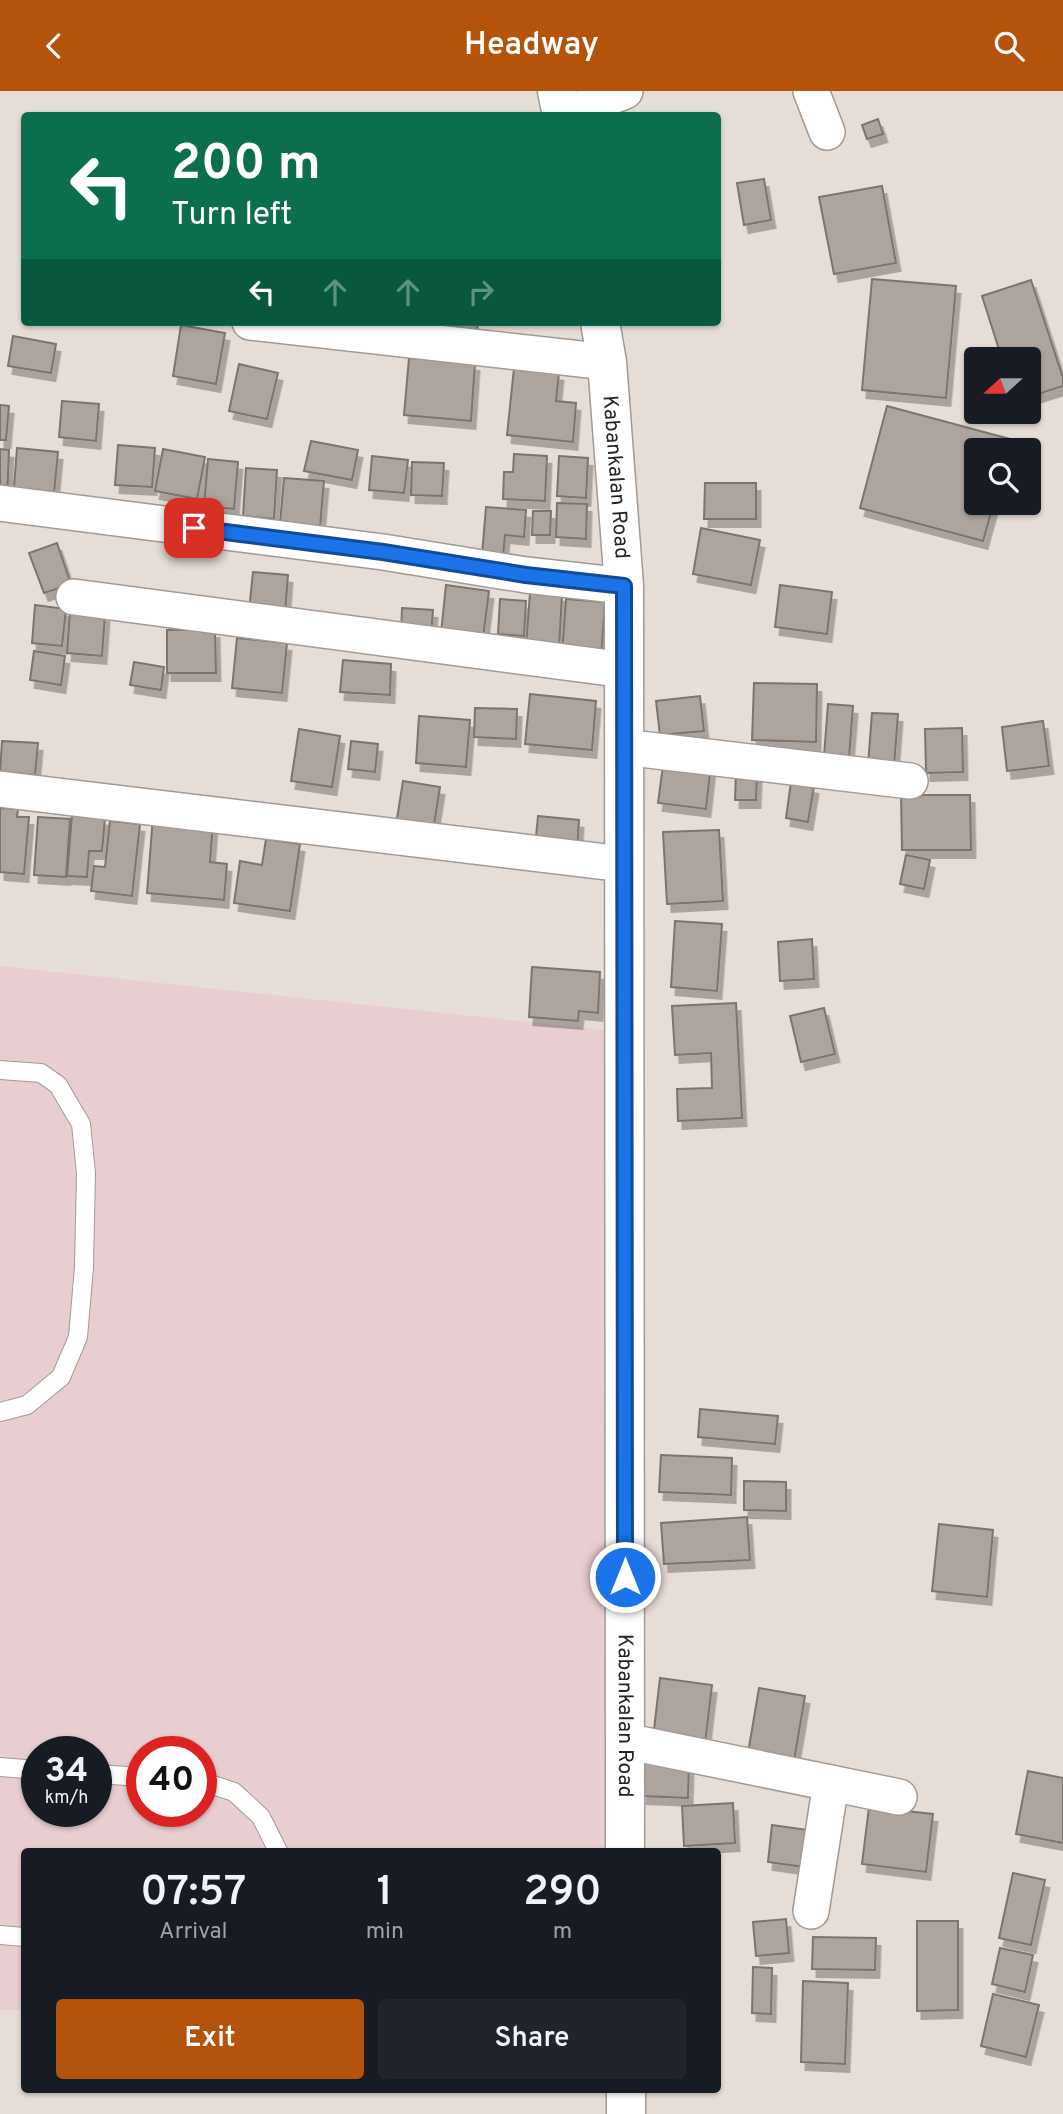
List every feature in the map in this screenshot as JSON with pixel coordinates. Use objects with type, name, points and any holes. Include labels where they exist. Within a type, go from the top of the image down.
[{"type":"street","points":[[557,91],[562,112]]},
{"type":"street","points":[[571,112],[625,91]]},
{"type":"street","points":[[811,91],[827,132]]},
{"type":"street","points":[[286,326],[607,362]]},
{"type":"street","name":"Kabankalan Road","points":[[601,326],[607,362],[624,586],[625,1848]]},
{"type":"street","points":[[0,503],[624,586]]},
{"type":"street","points":[[74,597],[625,670]]},
{"type":"street","points":[[623,747],[910,781]]},
{"type":"street","points":[[0,789],[623,864]]},
{"type":"street","points":[[625,1741],[900,1797]]},
{"type":"street","points":[[811,1911],[831,1783]]},
{"type":"street","points":[[626,2093],[626,2114]]},
{"type":"lane","points":[[0,1070],[41,1073],[58,1085],[81,1123],[86,1173],[84,1267],[78,1337],[61,1377],[27,1405],[0,1412]]},
{"type":"lane","points":[[0,1767],[21,1769]]},
{"type":"lane","points":[[217,1786],[234,1792],[261,1817],[276,1848]]},
{"type":"lane","points":[[0,1935],[21,1937]]},
{"type":"shaded area","points":[[0,966],[604,1030],[612,1848],[21,1848],[21,2010],[0,2010]]},
{"type":"building","points":[[878,119],[883,134],[867,139],[862,125]]},
{"type":"building","points":[[764,179],[771,220],[744,225],[737,183]]},
{"type":"building","points":[[882,186],[896,263],[834,274],[819,197]]},
{"type":"building","points":[[872,279],[956,286],[946,398],[862,390]]},
{"type":"building","points":[[1031,280],[1063,378],[1063,386],[1041,393],[1041,347],[998,347],[982,296]]},
{"type":"building","points":[[181,326],[225,333],[216,384],[173,376]]},
{"type":"building","points":[[424,326],[478,326],[476,340],[423,333]]},
{"type":"building","points":[[13,336],[56,344],[51,373],[8,366]]},
{"type":"building","points":[[409,358],[475,363],[471,421],[404,415]]},
{"type":"building","points":[[239,364],[278,373],[267,419],[229,411]]},
{"type":"building","points":[[514,368],[559,373],[556,401],[576,403],[573,442],[507,435]]},
{"type":"building","points":[[62,401],[99,404],[96,441],[59,437]]},
{"type":"building","points":[[0,405],[9,406],[6,440],[0,440]]},
{"type":"building","points":[[887,406],[1006,438],[964,438],[964,515],[990,515],[983,541],[860,508]]},
{"type":"building","points":[[311,441],[358,450],[352,480],[304,471]]},
{"type":"building","points":[[118,445],[155,448],[152,487],[115,485]]},
{"type":"building","points":[[17,448],[58,452],[53,504],[13,500]]},
{"type":"building","points":[[0,449],[9,450],[7,499],[0,499]]},
{"type":"building","points":[[163,449],[205,457],[197,499],[155,491]]},
{"type":"building","points":[[514,454],[547,456],[545,501],[503,499],[504,472],[513,472]]},
{"type":"building","points":[[372,456],[408,460],[404,493],[369,490]]},
{"type":"building","points":[[559,456],[588,458],[586,498],[557,496]]},
{"type":"building","points":[[208,459],[238,462],[234,509],[204,506]]},
{"type":"building","points":[[412,462],[444,463],[442,496],[411,495]]},
{"type":"building","points":[[246,468],[277,470],[274,519],[243,516]]},
{"type":"building","points":[[284,478],[324,481],[320,527],[280,524]]},
{"type":"building","points":[[705,483],[756,483],[756,519],[704,519]]},
{"type":"building","points":[[557,503],[587,504],[586,539],[556,537]]},
{"type":"building","points":[[486,507],[526,510],[524,537],[505,535],[503,557],[482,555]]},
{"type":"building","points":[[533,511],[551,511],[550,535],[532,535]]},
{"type":"building","points":[[701,528],[760,540],[751,585],[693,574]]},
{"type":"building","points":[[57,543],[71,584],[44,593],[29,553]]},
{"type":"building","points":[[253,572],[288,575],[285,614],[249,611]]},
{"type":"building","points":[[446,585],[489,591],[483,638],[441,633]]},
{"type":"building","points":[[780,585],[832,592],[827,634],[775,627]]},
{"type":"building","points":[[530,592],[562,594],[559,649],[526,647]]},
{"type":"building","points":[[500,599],[526,601],[524,636],[498,634]]},
{"type":"building","points":[[566,599],[605,602],[601,657],[562,654]]},
{"type":"building","points":[[35,605],[66,609],[62,646],[32,643]]},
{"type":"building","points":[[402,608],[433,610],[431,636],[401,634]]},
{"type":"building","points":[[70,612],[105,614],[102,656],[67,653]]},
{"type":"building","points":[[167,630],[215,630],[216,673],[167,673]]},
{"type":"building","points":[[237,638],[287,643],[282,693],[232,688]]},
{"type":"building","points":[[34,651],[65,656],[61,685],[30,680]]},
{"type":"building","points":[[343,660],[391,664],[390,695],[340,692]]},
{"type":"building","points":[[134,662],[164,667],[161,690],[130,685]]},
{"type":"building","points":[[754,683],[817,684],[816,742],[752,740]]},
{"type":"building","points":[[530,694],[596,701],[592,750],[525,744]]},
{"type":"building","points":[[700,696],[704,731],[660,735],[656,701]]},
{"type":"building","points":[[828,704],[853,706],[849,758],[824,756]]},
{"type":"building","points":[[475,708],[517,709],[516,739],[474,737]]},
{"type":"building","points":[[872,713],[898,714],[894,766],[868,765]]},
{"type":"building","points":[[419,716],[470,720],[466,767],[416,763]]},
{"type":"building","points":[[1043,721],[1049,766],[1007,771],[1002,727]]},
{"type":"building","points":[[962,728],[963,772],[926,773],[925,729]]},
{"type":"building","points":[[299,729],[340,736],[332,787],[291,781]]},
{"type":"building","points":[[2,741],[38,743],[35,775],[0,772]]},
{"type":"building","points":[[351,741],[378,744],[375,772],[348,769]]},
{"type":"building","points":[[664,758],[711,764],[706,809],[658,803]]},
{"type":"building","points":[[736,773],[757,774],[756,800],[735,800]]},
{"type":"building","points":[[403,781],[440,787],[433,831],[396,825]]},
{"type":"building","points":[[791,782],[814,786],[808,822],[786,818]]},
{"type":"building","points":[[901,795],[970,795],[971,850],[902,850]]},
{"type":"building","points":[[0,808],[18,809],[17,817],[29,817],[24,874],[0,872]]},
{"type":"building","points":[[72,815],[105,818],[102,851],[89,851],[87,877],[67,876]]},
{"type":"building","points":[[153,816],[213,822],[210,862],[227,864],[224,900],[147,893]]},
{"type":"building","points":[[538,816],[579,820],[577,851],[535,847]]},
{"type":"building","points":[[38,817],[70,819],[66,877],[34,875]]},
{"type":"building","points":[[110,821],[140,824],[132,896],[91,891],[94,866],[105,867]]},
{"type":"building","points":[[719,830],[723,901],[667,904],[663,832]]},
{"type":"building","points":[[266,839],[300,844],[290,911],[234,903],[240,861],[262,865]]},
{"type":"building","points":[[906,855],[930,860],[924,889],[900,884]]},
{"type":"building","points":[[675,921],[722,924],[717,991],[671,987]]},
{"type":"building","points":[[812,939],[814,979],[780,981],[778,942]]},
{"type":"building","points":[[532,967],[600,972],[598,1013],[579,1011],[578,1021],[529,1017]]},
{"type":"building","points":[[736,1003],[742,1118],[678,1121],[677,1089],[712,1088],[711,1053],[675,1055],[672,1006]]},
{"type":"building","points":[[824,1008],[835,1054],[801,1062],[790,1016]]},
{"type":"building","points":[[700,1409],[778,1416],[775,1444],[698,1437]]},
{"type":"building","points":[[661,1455],[732,1458],[731,1495],[659,1492]]},
{"type":"building","points":[[744,1481],[786,1482],[786,1511],[744,1510]]},
{"type":"building","points":[[747,1517],[750,1560],[664,1564],[661,1523]]},
{"type":"building","points":[[939,1524],[993,1530],[987,1597],[932,1591]]},
{"type":"building","points":[[660,1678],[712,1685],[705,1744],[653,1738]]},
{"type":"building","points":[[759,1688],[805,1696],[793,1767],[747,1759]]},
{"type":"building","points":[[644,1761],[689,1763],[688,1798],[642,1796]]},
{"type":"building","points":[[1028,1771],[1063,1778],[1063,1843],[1016,1834]]},
{"type":"building","points":[[733,1803],[735,1843],[684,1846],[682,1806]]},
{"type":"building","points":[[869,1807],[933,1814],[926,1872],[862,1864]]},
{"type":"building","points":[[772,1825],[808,1830],[804,1867],[768,1862]]},
{"type":"building","points":[[1013,1873],[1045,1880],[1031,1945],[999,1938]]},
{"type":"building","points":[[786,1919],[789,1953],[756,1956],[753,1922]]},
{"type":"building","points":[[917,1921],[958,1921],[958,2010],[917,2011]]},
{"type":"building","points":[[813,1937],[876,1938],[875,1970],[812,1969]]},
{"type":"building","points":[[1000,1948],[1033,1955],[1025,1992],[992,1984]]},
{"type":"building","points":[[753,1967],[772,1968],[771,2014],[752,2013]]},
{"type":"building","points":[[803,1981],[848,1983],[845,2064],[801,2062]]},
{"type":"building","points":[[993,1994],[1039,2005],[1026,2057],[981,2046]]},
{"type":"route","points":[[194,528],[383,552],[526,575],[624,586],[625,1577]]}]
